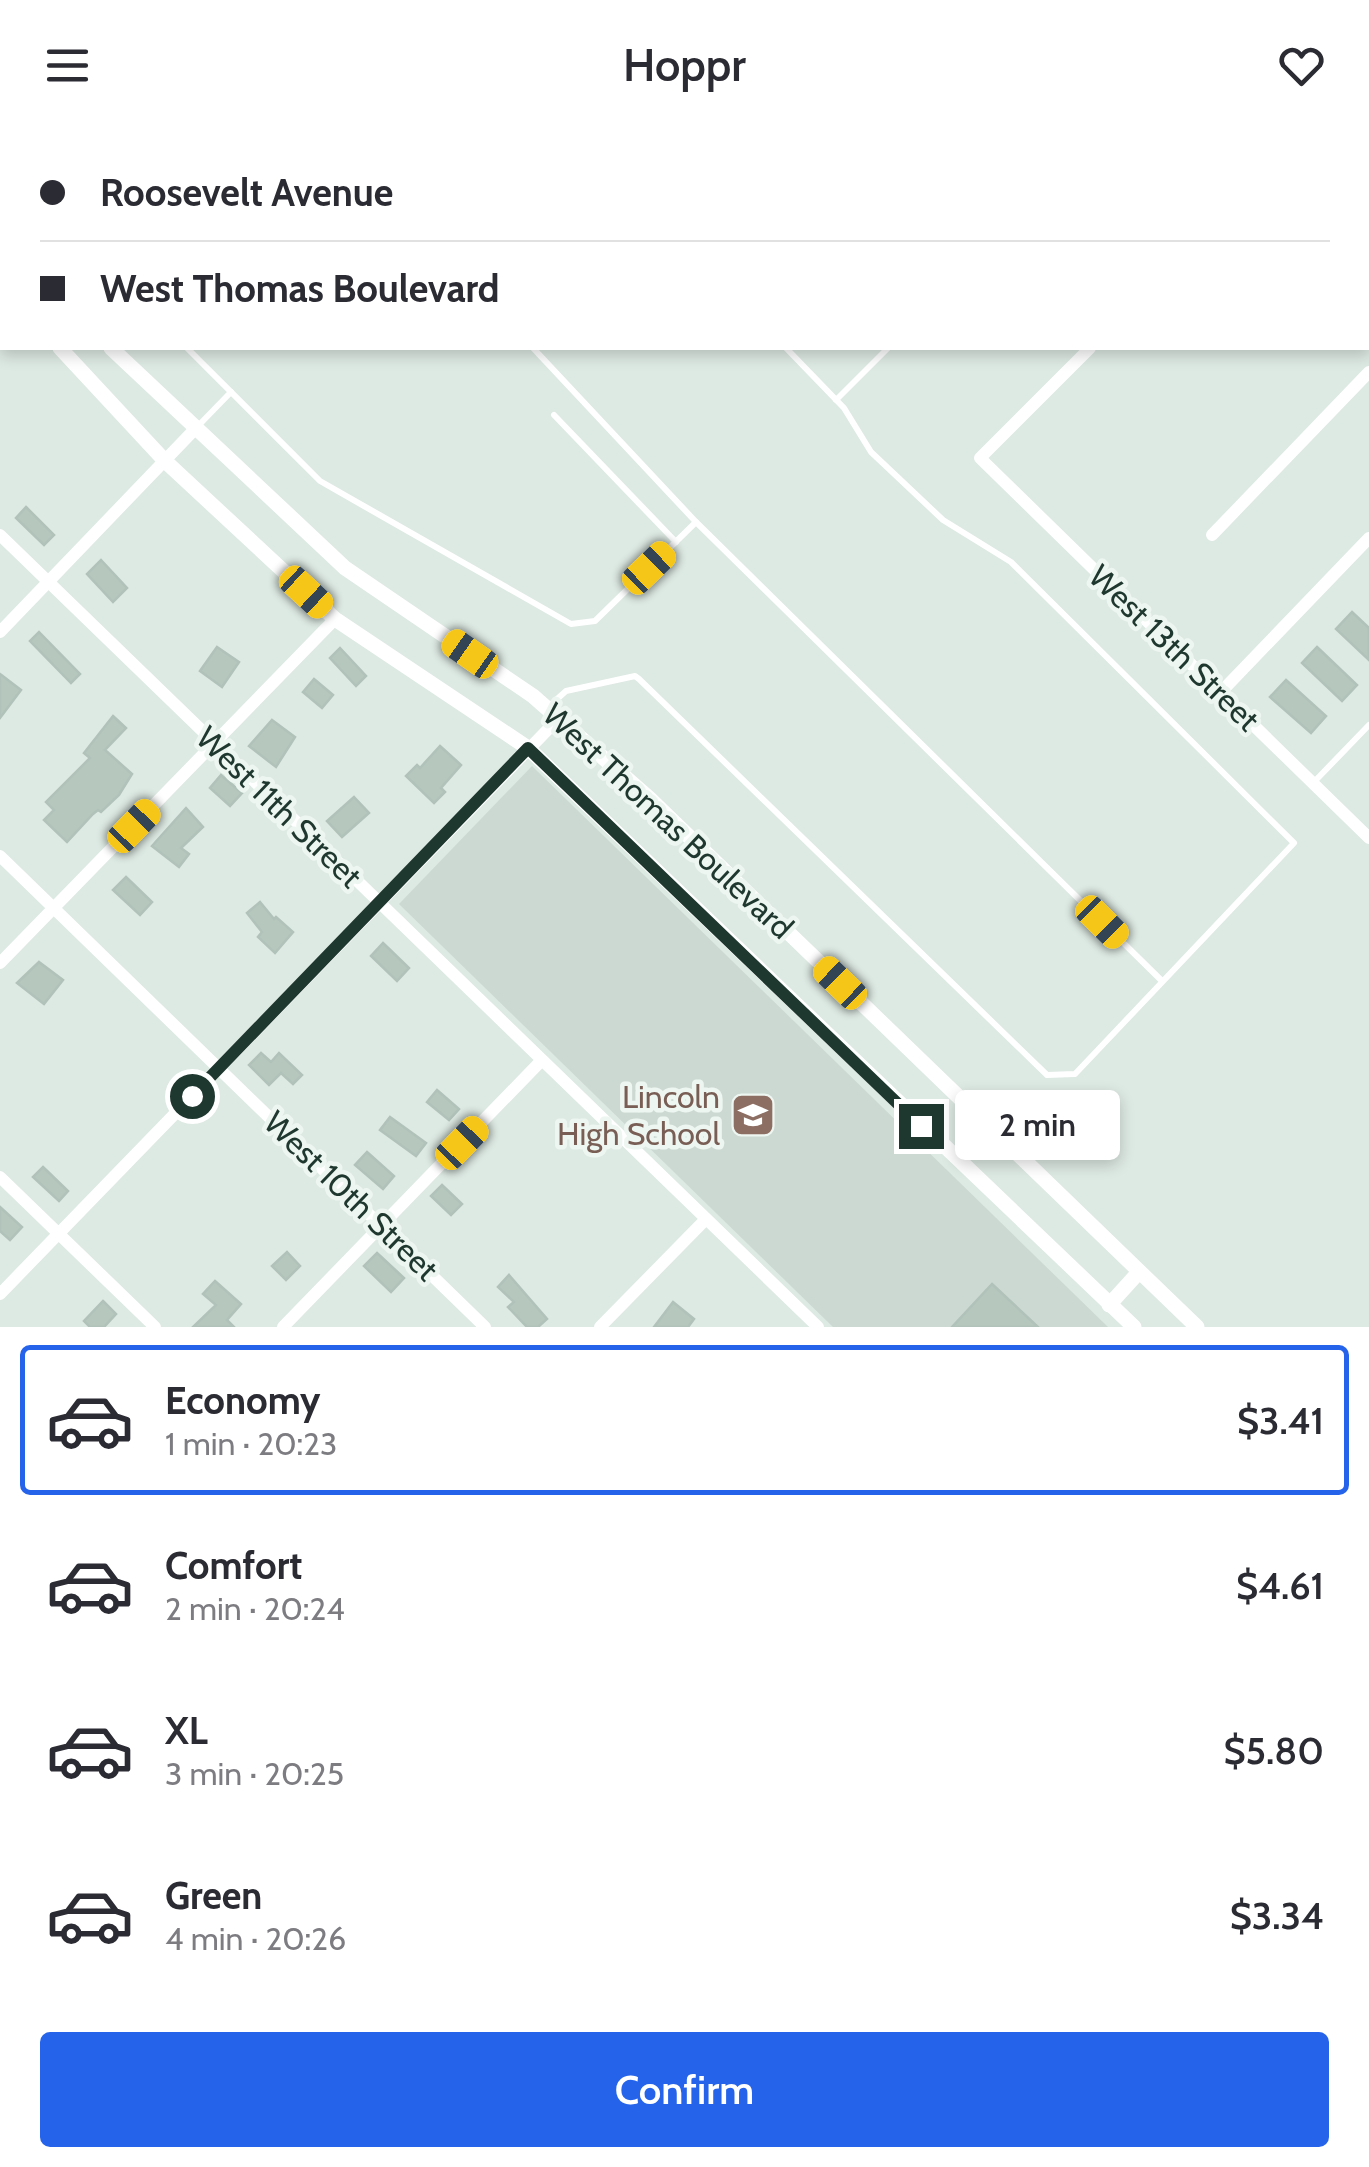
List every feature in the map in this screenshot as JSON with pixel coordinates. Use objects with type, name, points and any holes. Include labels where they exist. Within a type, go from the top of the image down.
[{"type":"street","name":"West Thomas Boulevard","points":[[62,350],[166,461],[335,618],[528,748],[1134,1327]]},
{"type":"street","name":"West Thomas Boulevard","points":[[113,350],[345,568],[552,714],[650,799],[1197,1327]]},
{"type":"street","name":"West 13th Street","points":[[1088,350],[980,458],[1369,838]]},
{"type":"street","points":[[1212,535],[1369,372]]},
{"type":"street","points":[[0,632],[195,429]]},
{"type":"street","name":"West 11th Street","points":[[0,535],[818,1327]]},
{"type":"street","points":[[1220,693],[1369,538]]},
{"type":"street","points":[[0,963],[335,618]]},
{"type":"street","points":[[0,1294],[528,748],[552,714]]},
{"type":"street","name":"West 10th Street","points":[[0,856],[485,1327]]},
{"type":"street","points":[[283,1327],[541,1061]]},
{"type":"street","points":[[0,1177],[154,1327]]},
{"type":"street","points":[[600,1327],[706,1219]]},
{"type":"street","points":[[1109,1305],[1140,1272]]},
{"type":"lane","points":[[189,350],[320,482],[570,624],[595,620],[696,522]]},
{"type":"lane","points":[[535,350],[696,522],[1161,980]]},
{"type":"lane","points":[[552,714],[566,692],[635,676],[1047,1074],[1075,1074],[1294,842],[1010,562],[943,520],[871,452],[836,400],[788,350]]},
{"type":"lane","points":[[836,400],[886,350]]},
{"type":"lane","points":[[195,429],[231,392]]},
{"type":"lane","points":[[554,416],[676,542]]},
{"type":"lane","points":[[1313,783],[1369,725]]},
{"type":"shaded area","name":"Lincoln High School","points":[[532,766],[1108,1327],[833,1327],[399,904]]},
{"type":"building","points":[[26,507],[54,535],[44,545],[16,518]]},
{"type":"building","points":[[101,560],[127,588],[113,602],[87,574]]},
{"type":"building","points":[[1352,612],[1369,628],[1369,660],[1336,629]]},
{"type":"building","points":[[39,632],[80,674],[71,683],[30,641]]},
{"type":"building","points":[[217,647],[239,662],[222,687],[200,671]]},
{"type":"building","points":[[1317,647],[1357,685],[1342,701],[1302,663]]},
{"type":"building","points":[[340,648],[366,676],[356,686],[330,658]]},
{"type":"building","points":[[0,674],[21,690],[0,718]]},
{"type":"building","points":[[314,679],[333,695],[322,708],[303,692]]},
{"type":"building","points":[[1286,680],[1326,716],[1311,733],[1270,697]]},
{"type":"building","points":[[113,716],[126,728],[105,750],[132,774],[119,795],[101,812],[93,814],[67,842],[44,820],[54,810],[46,802],[90,758],[84,753]]},
{"type":"building","points":[[272,720],[295,737],[276,767],[249,746]]},
{"type":"building","points":[[440,746],[461,765],[434,803],[406,776],[417,765],[420,768]]},
{"type":"building","points":[[221,775],[242,793],[230,806],[210,788]]},
{"type":"building","points":[[354,797],[369,813],[342,837],[327,821]]},
{"type":"building","points":[[186,808],[203,827],[181,848],[189,854],[179,867],[152,846]]},
{"type":"building","points":[[126,877],[152,902],[140,915],[113,890]]},
{"type":"building","points":[[260,902],[274,919],[293,932],[275,953],[258,937],[262,932],[247,913]]},
{"type":"building","points":[[383,943],[409,968],[397,981],[371,956]]},
{"type":"building","points":[[39,962],[63,980],[44,1004],[17,983]]},
{"type":"building","points":[[261,1053],[271,1062],[279,1053],[302,1075],[293,1084],[281,1073],[269,1085],[249,1065]]},
{"type":"building","points":[[437,1090],[459,1109],[449,1120],[427,1102]]},
{"type":"building","points":[[390,1117],[426,1143],[416,1156],[380,1130]]},
{"type":"building","points":[[367,1152],[394,1176],[383,1189],[355,1165]]},
{"type":"building","points":[[43,1167],[68,1191],[59,1201],[33,1177]]},
{"type":"building","points":[[442,1185],[462,1204],[451,1215],[431,1196]]},
{"type":"building","points":[[0,1207],[22,1227],[10,1240],[0,1231]]},
{"type":"building","points":[[287,1252],[300,1266],[286,1280],[272,1266]]},
{"type":"building","points":[[377,1253],[404,1278],[391,1292],[364,1266]]},
{"type":"building","points":[[509,1275],[547,1319],[538,1327],[527,1327],[508,1307],[514,1302],[498,1287]]},
{"type":"building","points":[[215,1281],[241,1304],[227,1320],[234,1327],[193,1327],[216,1305],[203,1294]]},
{"type":"building","points":[[992,1284],[1038,1327],[952,1327]]},
{"type":"building","points":[[103,1301],[116,1314],[104,1327],[90,1327],[84,1321]]},
{"type":"building","points":[[673,1302],[694,1319],[688,1327],[654,1327]]},
{"type":"place","name":"Lincoln High School","points":[[753,1115]]},
{"type":"route","points":[[192,1096],[528,748],[921,1126]]}]
